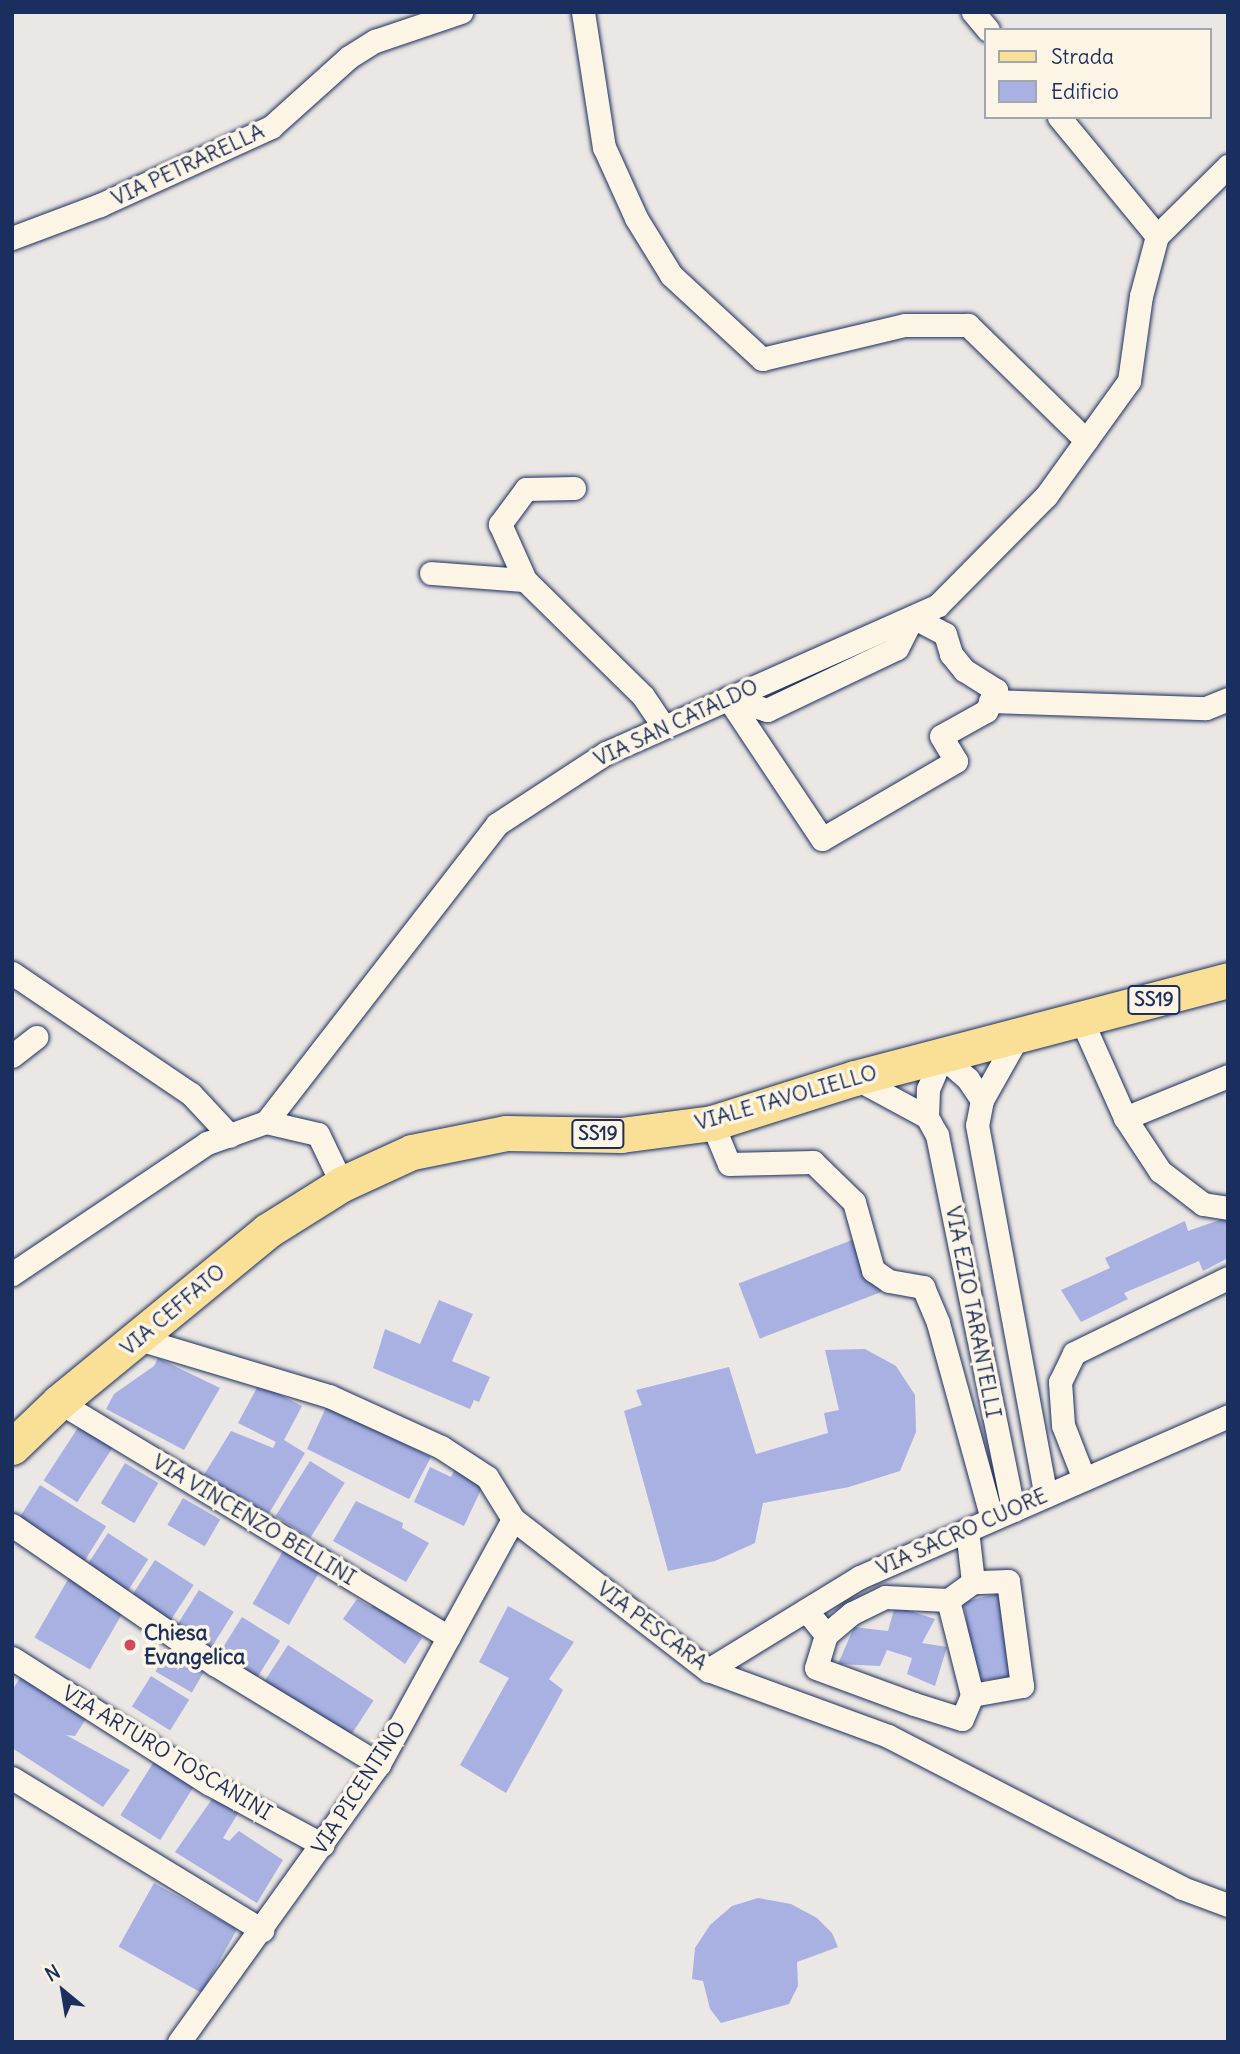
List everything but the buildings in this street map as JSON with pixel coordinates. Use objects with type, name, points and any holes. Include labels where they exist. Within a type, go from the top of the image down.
[{"type":"main road","name":"VIALE TAVOLIELLO","points":[[342,1184],[412,1152],[506,1133],[621,1135],[712,1123],[855,1078],[1228,980]]},
{"type":"main road","name":"VIA CEFFATO","points":[[12,1447],[59,1402],[139,1339],[267,1231],[342,1184]]},
{"type":"street","name":"VIA PETRARELLA","points":[[12,239],[100,205],[271,128],[349,57],[375,41],[461,12]]},
{"type":"street","points":[[583,12],[604,147],[636,218],[671,275],[762,359],[905,325],[968,325],[1086,440]]},
{"type":"street","points":[[973,12],[986,28]]},
{"type":"street","points":[[1061,119],[1157,236],[1228,166]]},
{"type":"street","name":"VIA SAN CATALDO","points":[[266,1122],[497,824],[606,753],[938,605],[1046,496],[1129,381],[1141,296],[1157,236]]},
{"type":"street","points":[[574,488],[526,489],[500,524],[525,580],[643,696],[664,727]]},
{"type":"street","points":[[430,573],[525,580]]},
{"type":"street","points":[[728,698],[822,839],[956,761],[941,736],[986,711],[996,690],[964,670],[951,654],[945,634],[913,617]]},
{"type":"street","points":[[990,701],[1206,708],[1228,699]]},
{"type":"street","points":[[12,973],[191,1094],[230,1136]]},
{"type":"street","points":[[1081,1019],[1125,1118],[1160,1171],[1203,1204],[1228,1208]]},
{"type":"street","name":"VIA EZIO TARANTELLI","points":[[1018,1036],[982,1100],[977,1125],[1046,1496]]},
{"type":"street","points":[[12,1056],[36,1037]]},
{"type":"street","points":[[942,1056],[968,1079],[982,1100]]},
{"type":"street","name":"VIA EZIO TARANTELLI","points":[[942,1056],[928,1089],[927,1117],[937,1135],[1013,1510]]},
{"type":"street","points":[[1125,1118],[1228,1076]]},
{"type":"street","points":[[855,1078],[927,1117]]},
{"type":"street","points":[[12,1274],[206,1143],[266,1122],[318,1134],[342,1184]]},
{"type":"street","points":[[712,1123],[729,1164],[813,1162],[854,1202],[873,1270],[889,1281],[923,1287],[938,1323],[992,1519]]},
{"type":"street","points":[[1203,1204],[1228,1194]]},
{"type":"street","points":[[1084,1479],[1063,1425],[1060,1382],[1074,1353],[1228,1278]]},
{"type":"street","name":"VIA PESCARA","points":[[139,1339],[329,1396],[410,1432],[487,1477],[513,1518],[708,1670],[888,1736],[1182,1888],[1228,1905]]},
{"type":"street","name":"VIA VINCENZO BELLINI","points":[[59,1402],[449,1637]]},
{"type":"street","name":"VIA SACRO CUORE","points":[[708,1670],[860,1577],[1228,1416]]},
{"type":"street","name":"VIA PICENTINO","points":[[179,2042],[379,1764],[513,1518]]},
{"type":"street","points":[[12,1525],[216,1665],[379,1764]]},
{"type":"street","points":[[967,1530],[973,1582]]},
{"type":"street","points":[[948,1600],[972,1695],[962,1718],[816,1668],[826,1635],[852,1613],[885,1597],[948,1600],[973,1582],[1008,1581],[1022,1686],[972,1695]]},
{"type":"street","points":[[806,1610],[826,1635]]},
{"type":"street","name":"VIA ARTURO TOSCANINI","points":[[12,1658],[211,1784],[323,1845]]},
{"type":"street","points":[[12,1778],[262,1930]]},
{"type":"place","name":"Chiesa Evangelica","points":[[130,1645]]}]
